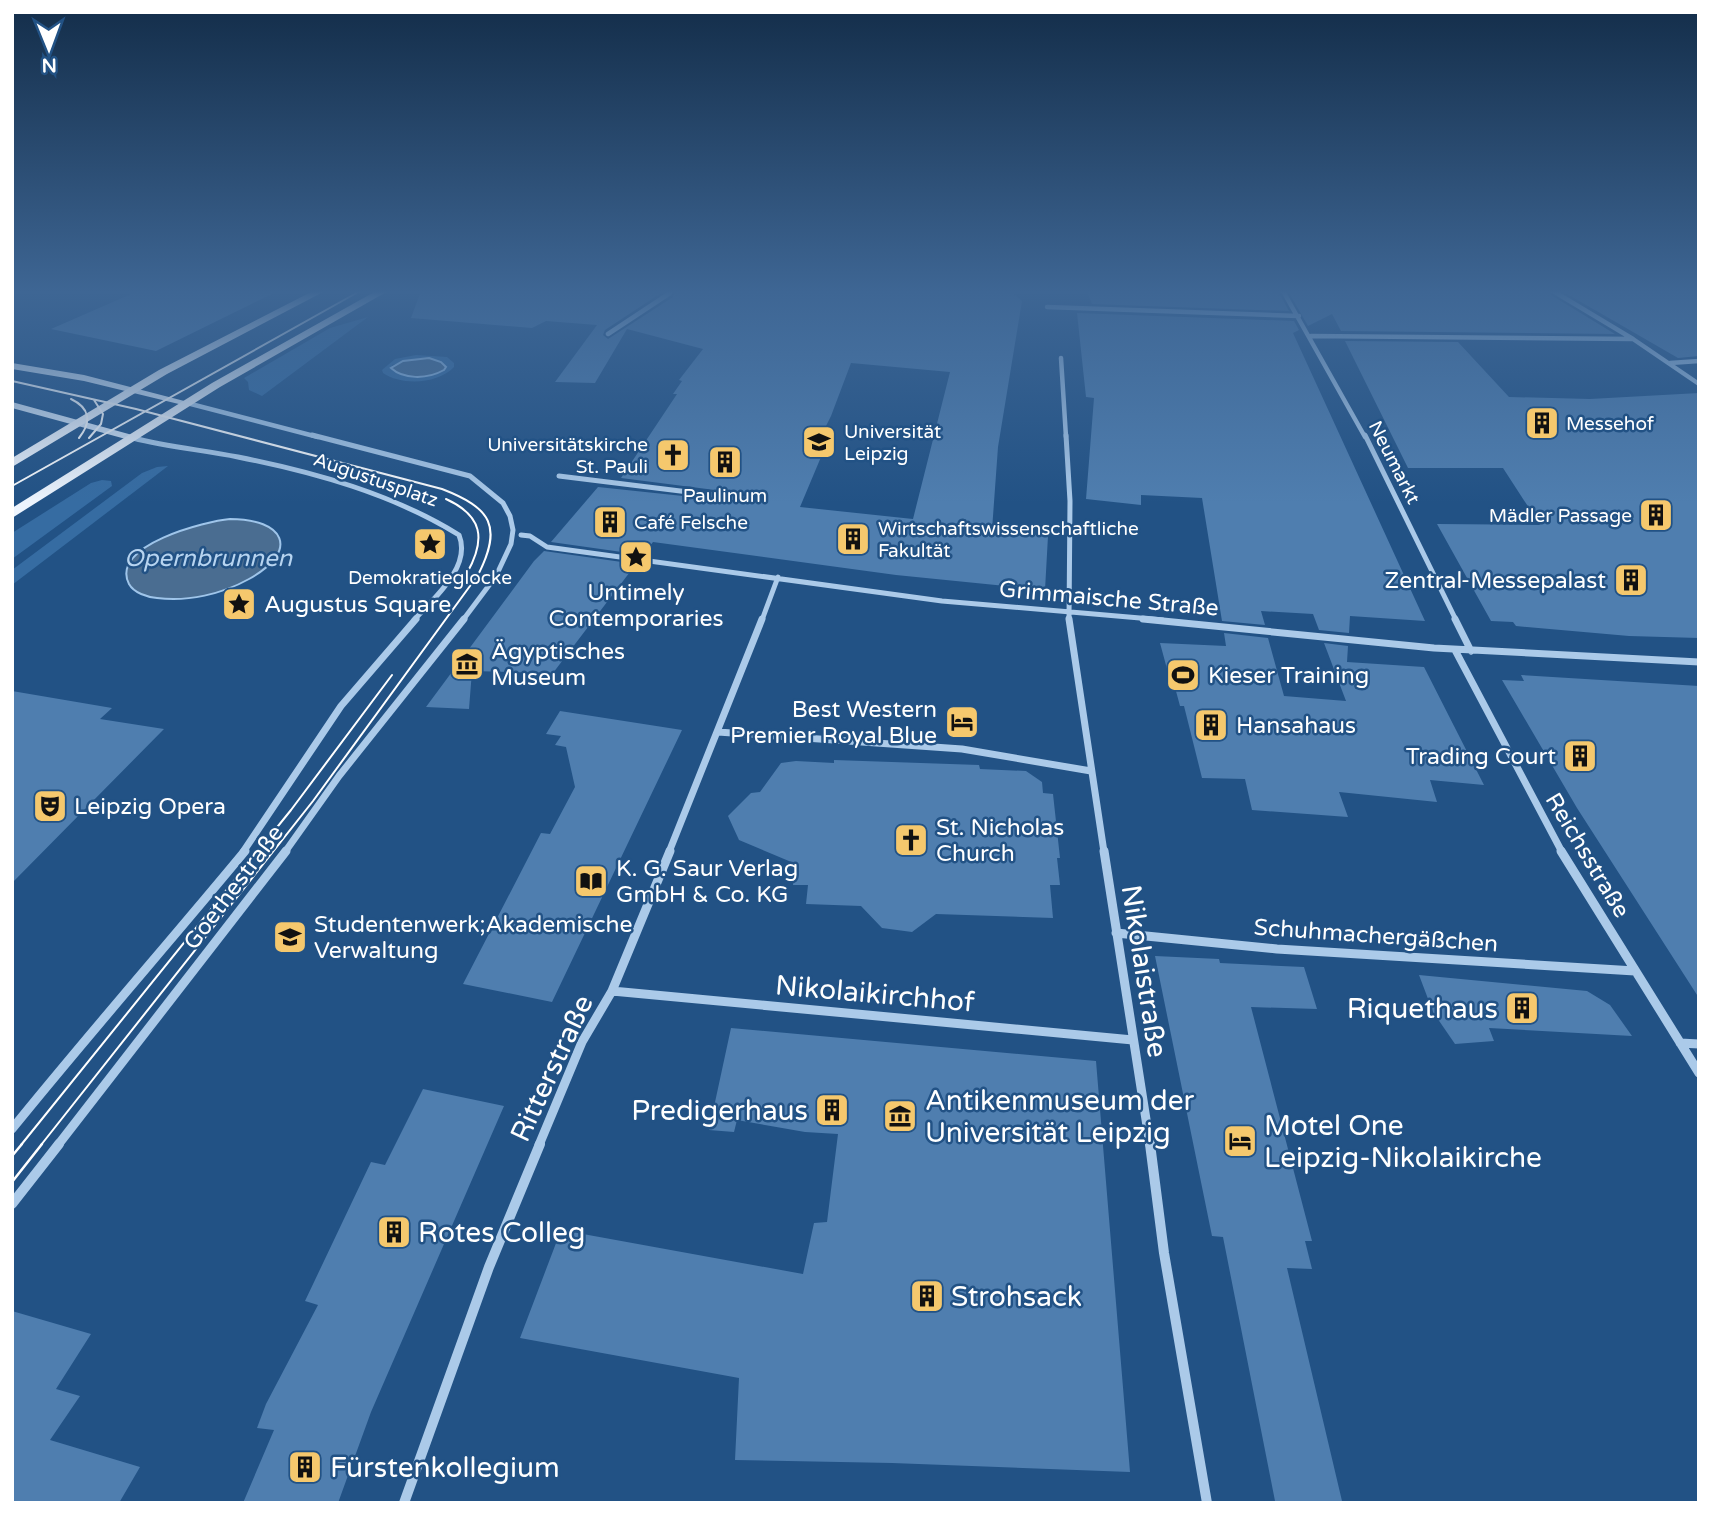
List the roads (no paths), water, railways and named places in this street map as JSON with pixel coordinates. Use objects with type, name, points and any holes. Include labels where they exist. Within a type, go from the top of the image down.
[{"type":"main road","points":[[12,463],[133,390],[186,362]]},
{"type":"main road","points":[[12,514],[187,403],[259,362]]},
{"type":"main road","points":[[12,366],[187,403]]},
{"type":"main road","points":[[12,405],[133,438]]},
{"type":"street","name":"Nikolaistraße","points":[[1061,362],[1070,501],[1070,640],[1164,1253],[1207,1503]]},
{"type":"street","name":"Neumarkt","points":[[1325,362],[1374,452],[1471,651]]},
{"type":"street","points":[[1669,363],[1688,362]]},
{"type":"street","points":[[1669,363],[1699,384]]},
{"type":"street","name":"Augustusplatz","points":[[187,403],[470,476],[483,484],[507,507],[513,520],[514,535],[507,560],[484,594]]},
{"type":"street","name":"Augustusplatz","points":[[133,438],[162,446],[249,460],[348,486],[435,519],[462,538],[463,552],[455,570],[341,706],[310,755]]},
{"type":"street","points":[[559,476],[744,499]]},
{"type":"street","name":"Grimmaische Straße","points":[[521,535],[530,536],[547,547],[942,601],[1227,626],[1455,650],[1699,663]]},
{"type":"street","name":"Ritterstraße","points":[[404,1503],[489,1267],[582,1042],[612,991],[778,577]]},
{"type":"street","name":"Goethestraße","points":[[12,1204],[274,867],[367,740],[484,594]]},
{"type":"street","name":"Reichsstraße","points":[[1455,650],[1535,806],[1699,1073]]},
{"type":"street","points":[[718,732],[962,749],[1091,771]]},
{"type":"street","name":"Goethestraße","points":[[12,1129],[255,838],[310,755]]},
{"type":"street","name":"Schuhmachergäßchen","points":[[1116,933],[1240,946],[1635,971]]},
{"type":"street","name":"Nikolaikirchhof","points":[[612,991],[1133,1040]]},
{"type":"street","points":[[1679,1043],[1699,1044]]},
{"type":"water","points":[[402,362],[440,362],[446,367],[437,373],[415,377],[391,368]]},
{"type":"water","name":"Opernbrunnen","points":[[230,519],[263,524],[279,538],[280,547],[276,557],[249,579],[216,593],[181,599],[145,596],[129,584],[127,570],[133,558],[146,547],[183,530]]},
{"type":"tram line","points":[[145,411],[234,362]]},
{"type":"tram line","points":[[12,381],[145,411]]},
{"type":"tram line","points":[[71,399],[82,407],[87,416],[86,426],[79,438]]},
{"type":"tram line","points":[[89,438],[101,424],[103,414],[94,400]]},
{"type":"tram line","points":[[12,486],[145,411]]},
{"type":"tram line","points":[[41,1145],[313,801],[478,575],[490,544],[491,531],[482,512],[459,496],[442,489],[145,411]]},
{"type":"tram line","points":[[446,499],[468,513],[477,530],[477,549],[467,573]]},
{"type":"tram line","points":[[21,1145],[291,810],[392,675]]},
{"type":"tram line","points":[[12,1156],[22,1144]]},
{"type":"tram line","points":[[12,1182],[42,1144]]},
{"type":"place","name":"Messehof","points":[[1542,423]]},
{"type":"place","name":"Universität Leipzig","points":[[819,442]]},
{"type":"place","name":"Universitätskirche St. Pauli","points":[[673,455]]},
{"type":"place","name":"Paulinum","points":[[725,462]]},
{"type":"place","name":"Mädler Passage","points":[[1656,515]]},
{"type":"place","name":"Café Felsche","points":[[610,522]]},
{"type":"place","name":"Wirtschaftswissenschaftliche Fakultät","points":[[853,539]]},
{"type":"place","name":"Demokratieglocke","points":[[430,544]]},
{"type":"place","name":"Untimely Contemporaries","points":[[636,557]]},
{"type":"place","name":"Zentral-Messepalast","points":[[1631,580]]},
{"type":"place","name":"Augustus Square","points":[[239,604]]},
{"type":"place","name":"Ägyptisches Museum","points":[[467,664]]},
{"type":"place","name":"Kieser Training","points":[[1183,675]]},
{"type":"place","name":"Best Western Premier Royal Blue","points":[[962,722]]},
{"type":"place","name":"Hansahaus","points":[[1211,725]]},
{"type":"place","name":"Trading Court","points":[[1580,756]]},
{"type":"place","name":"Leipzig Opera","points":[[50,806]]},
{"type":"place","name":"St. Nicholas Church","points":[[911,840]]},
{"type":"place","name":"K. G. Saur Verlag GmbH & Co. KG","points":[[591,881]]},
{"type":"place","name":"Studentenwerk;Akademische Verwaltung","points":[[290,937]]},
{"type":"place","name":"Riquethaus","points":[[1522,1008]]},
{"type":"place","name":"Predigerhaus","points":[[832,1110]]},
{"type":"place","name":"Antikenmuseum der Universität Leipzig","points":[[900,1116]]},
{"type":"place","name":"Motel One Leipzig-Nikolaikirche","points":[[1240,1141]]},
{"type":"place","name":"Rotes Colleg","points":[[394,1232]]},
{"type":"place","name":"Strohsack","points":[[927,1296]]},
{"type":"place","name":"Fürstenkollegium","points":[[305,1467]]}]
